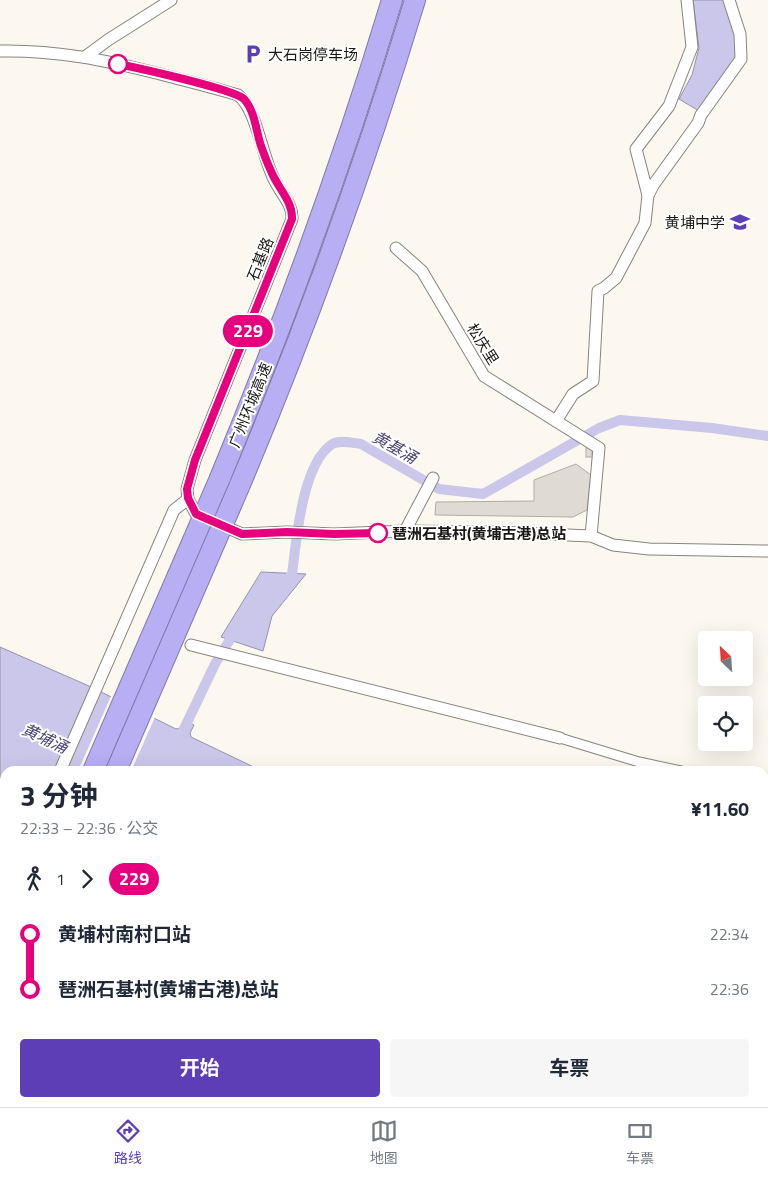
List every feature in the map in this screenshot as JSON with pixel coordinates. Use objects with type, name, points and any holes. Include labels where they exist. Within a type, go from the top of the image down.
[{"type":"highway","points":[[365,89],[386,0]]},
{"type":"highway","name":"广州环城高速","points":[[95,766],[220,478],[262,376],[323,214],[365,89],[392,0]]},
{"type":"highway","name":"广州环城高速","points":[[118,766],[271,411],[349,202],[416,0]]},
{"type":"street","points":[[85,56],[171,0]]},
{"type":"street","points":[[556,421],[573,394],[594,381],[598,291],[616,278],[645,223],[648,195],[636,149],[669,106],[692,47],[687,0]]},
{"type":"street","points":[[648,195],[741,59],[740,34],[729,0]]},
{"type":"street","name":"石基路","points":[[0,51],[85,56],[238,95],[244,100],[250,110],[274,180],[292,211],[292,219],[195,460],[188,482],[188,498]]},
{"type":"street","name":"松庆里","points":[[396,248],[422,271],[484,376],[586,442],[599,448],[591,536]]},
{"type":"street","points":[[405,531],[433,478]]},
{"type":"street","points":[[62,766],[174,510],[188,498],[196,514],[242,534],[287,532],[353,534],[405,531],[591,536],[613,545],[649,549],[768,551]]},
{"type":"street","points":[[191,645],[560,738],[658,766]]},
{"type":"water","points":[[693,0],[726,0],[738,42],[739,58],[699,111],[679,99],[692,75],[699,48]]},
{"type":"water","points":[[261,572],[306,574],[272,616],[263,651],[221,637]]},
{"type":"water","name":"黄埔涌","points":[[0,647],[89,686],[176,729],[180,728],[185,721],[194,725],[190,733],[191,737],[252,766],[0,766]]},
{"type":"pier","points":[[112,694],[156,715],[133,766],[80,766]]},
{"type":"building","points":[[586,448],[592,448],[592,457],[586,457]]},
{"type":"building","points":[[576,464],[591,475],[587,510],[573,517],[435,515],[436,502],[534,501],[534,480]]},
{"type":"waterway","name":"黄基涌","points":[[284,582],[292,575],[298,525],[313,469],[321,455],[337,442],[361,444],[439,489],[483,494],[599,428],[620,420],[712,428],[768,436]]},
{"type":"waterway","name":"黄基涌","points":[[182,733],[215,664],[237,628]]},
{"type":"bus line","name":"229","points":[[118,64],[218,89],[238,95],[244,100],[250,110],[274,180],[288,201],[292,211],[292,219],[195,460],[188,482],[188,498],[196,514],[242,534],[287,532],[378,533]]},
{"type":"place","name":"大石岗停车场","points":[[253,54]]},
{"type":"place","name":"黄埔中学","points":[[740,222]]},
{"type":"place","name":"琶洲石基村(黄埔古港)总站","points":[[378,533]]}]
